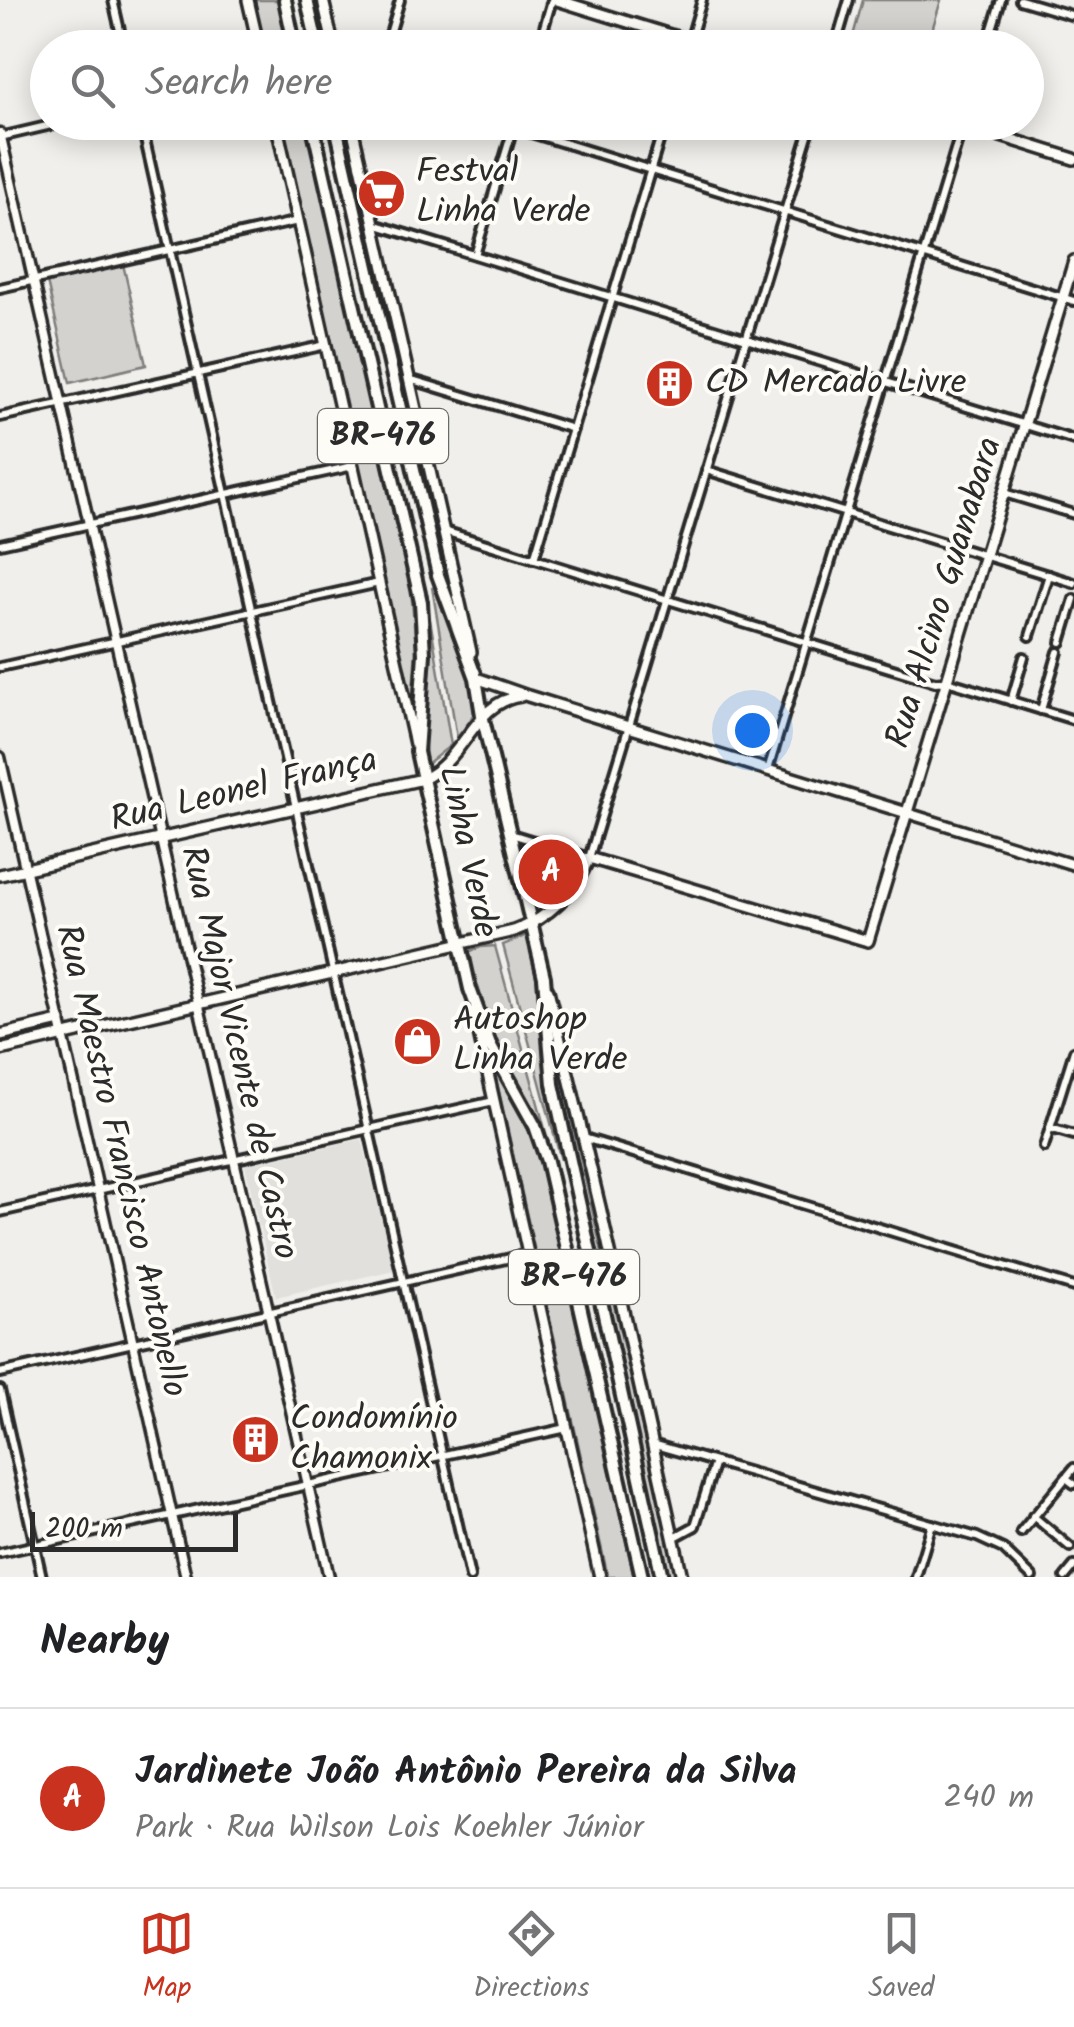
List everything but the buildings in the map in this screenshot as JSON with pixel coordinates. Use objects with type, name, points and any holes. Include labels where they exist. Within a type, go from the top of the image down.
[{"type":"highway","points":[[284,0],[291,30]]},
{"type":"highway","points":[[307,0],[314,30]]},
{"type":"highway","name":"Linha Verde","points":[[316,140],[420,602],[424,642],[417,752],[460,945],[470,989],[491,1047],[534,1126],[547,1161],[642,1577]]},
{"type":"highway","name":"Linha Verde","points":[[339,140],[438,575],[476,678],[544,977],[553,1084],[662,1577]]},
{"type":"main road","points":[[248,0],[255,30]]},
{"type":"main road","points":[[324,0],[330,30]]},
{"type":"main road","points":[[555,0],[646,30]]},
{"type":"main road","points":[[280,140],[417,752]]},
{"type":"main road","points":[[355,140],[476,678],[907,814]]},
{"type":"main road","points":[[1014,140],[1074,159]]},
{"type":"main road","name":"Rua Alcino Guanabara","points":[[589,858],[868,942],[1074,260]]},
{"type":"main road","points":[[482,715],[500,701],[528,696]]},
{"type":"main road","name":"Rua Leonel França","points":[[0,875],[423,779],[455,756],[482,715]]},
{"type":"main road","points":[[0,1050],[460,945],[532,924],[569,892],[589,858]]},
{"type":"main road","points":[[544,977],[682,1577]]},
{"type":"main road","points":[[470,989],[600,1577]]},
{"type":"main road","points":[[0,1034],[60,1021]]},
{"type":"street","points":[[113,0],[120,30]]},
{"type":"street","points":[[391,30],[400,0]]},
{"type":"street","points":[[544,30],[555,0]]},
{"type":"street","points":[[693,30],[702,0]]},
{"type":"street","points":[[840,30],[849,0]]},
{"type":"street","points":[[992,30],[1001,0]]},
{"type":"street","points":[[1020,0],[1074,16]]},
{"type":"street","points":[[0,136],[30,129]]},
{"type":"street","name":"Rua Major Vicente de Castro","points":[[0,136],[328,1577]]},
{"type":"street","points":[[145,140],[470,1577]]},
{"type":"street","points":[[475,255],[510,140]]},
{"type":"street","points":[[560,140],[1074,302]]},
{"type":"street","points":[[534,559],[660,140]]},
{"type":"street","points":[[510,834],[589,858],[807,140]]},
{"type":"street","points":[[768,770],[956,140]]},
{"type":"street","points":[[0,288],[298,221]]},
{"type":"street","points":[[374,224],[1074,440]]},
{"type":"street","points":[[0,417],[326,344]]},
{"type":"street","points":[[409,379],[572,429]]},
{"type":"street","points":[[0,544],[353,466]]},
{"type":"street","points":[[706,470],[1074,583]]},
{"type":"street","points":[[1004,493],[1074,514]]},
{"type":"street","points":[[443,531],[935,682],[947,682],[1074,720]]},
{"type":"street","points":[[1030,636],[1049,575]]},
{"type":"street","points":[[0,668],[379,583]]},
{"type":"street","points":[[1061,642],[1074,598]]},
{"type":"street","points":[[1041,710],[1058,652]]},
{"type":"street","points":[[1011,701],[1024,657]]},
{"type":"street","name":"Rua Maestro Francisco Antonello","points":[[0,756],[186,1577]]},
{"type":"street","points":[[907,814],[1074,865]]},
{"type":"street","points":[[1044,1146],[1070,1077],[1074,1051]]},
{"type":"street","points":[[0,1212],[494,1101]]},
{"type":"street","points":[[1050,1128],[1074,1135]]},
{"type":"street","points":[[584,1138],[1074,1287]]},
{"type":"street","points":[[0,1373],[528,1254]]},
{"type":"street","points":[[0,1390],[42,1577]]},
{"type":"street","points":[[0,1554],[567,1428]]},
{"type":"street","points":[[652,1444],[976,1537],[1003,1549],[1032,1577]]},
{"type":"street","points":[[673,1538],[695,1526],[715,1462]]},
{"type":"street","points":[[1071,1473],[1074,1484]]},
{"type":"street","points":[[1021,1532],[1071,1473]]},
{"type":"street","points":[[1033,1516],[1070,1548]]},
{"type":"street","points":[[916,1577],[932,1524]]},
{"type":"street","points":[[1064,1577],[1074,1566]]},
{"type":"shaded area","points":[[250,0],[279,0],[286,30],[257,30]]},
{"type":"shaded area","points":[[863,0],[941,0],[932,30],[855,30]]},
{"type":"shaded area","points":[[283,140],[311,140],[411,588],[416,649],[412,708]]},
{"type":"shaded area","points":[[344,140],[352,140],[462,629],[443,577]]},
{"type":"shaded area","points":[[123,264],[146,365],[70,383],[47,282]]},
{"type":"shaded area","points":[[432,587],[474,696],[473,714],[457,738]]},
{"type":"shaded area","points":[[425,589],[451,745],[427,764],[423,732]]},
{"type":"shaded area","points":[[522,843],[574,858],[579,864],[562,889],[537,911]]},
{"type":"shaded area","points":[[527,935],[536,975],[543,1061],[561,1160],[503,945]]},
{"type":"shaded area","points":[[495,946],[554,1162],[530,1104],[489,1025],[468,952]]},
{"type":"shaded area","points":[[554,1042],[676,1577],[669,1577],[558,1085]]},
{"type":"shaded area","points":[[491,1056],[519,1104],[540,1159],[634,1577],[608,1577]]},
{"type":"shaded area","points":[[362,1139],[394,1270],[276,1297],[245,1165]]},
{"type":"place","name":"Festval Linha Verde","points":[[381,193]]},
{"type":"place","name":"CD Mercado Livre","points":[[670,384]]},
{"type":"place","name":"Jardinete João Antônio Pereira da Silva","points":[[551,872]]},
{"type":"place","name":"Autoshop Linha Verde","points":[[418,1041]]},
{"type":"place","name":"Condomínio Chamonix","points":[[255,1440]]}]
